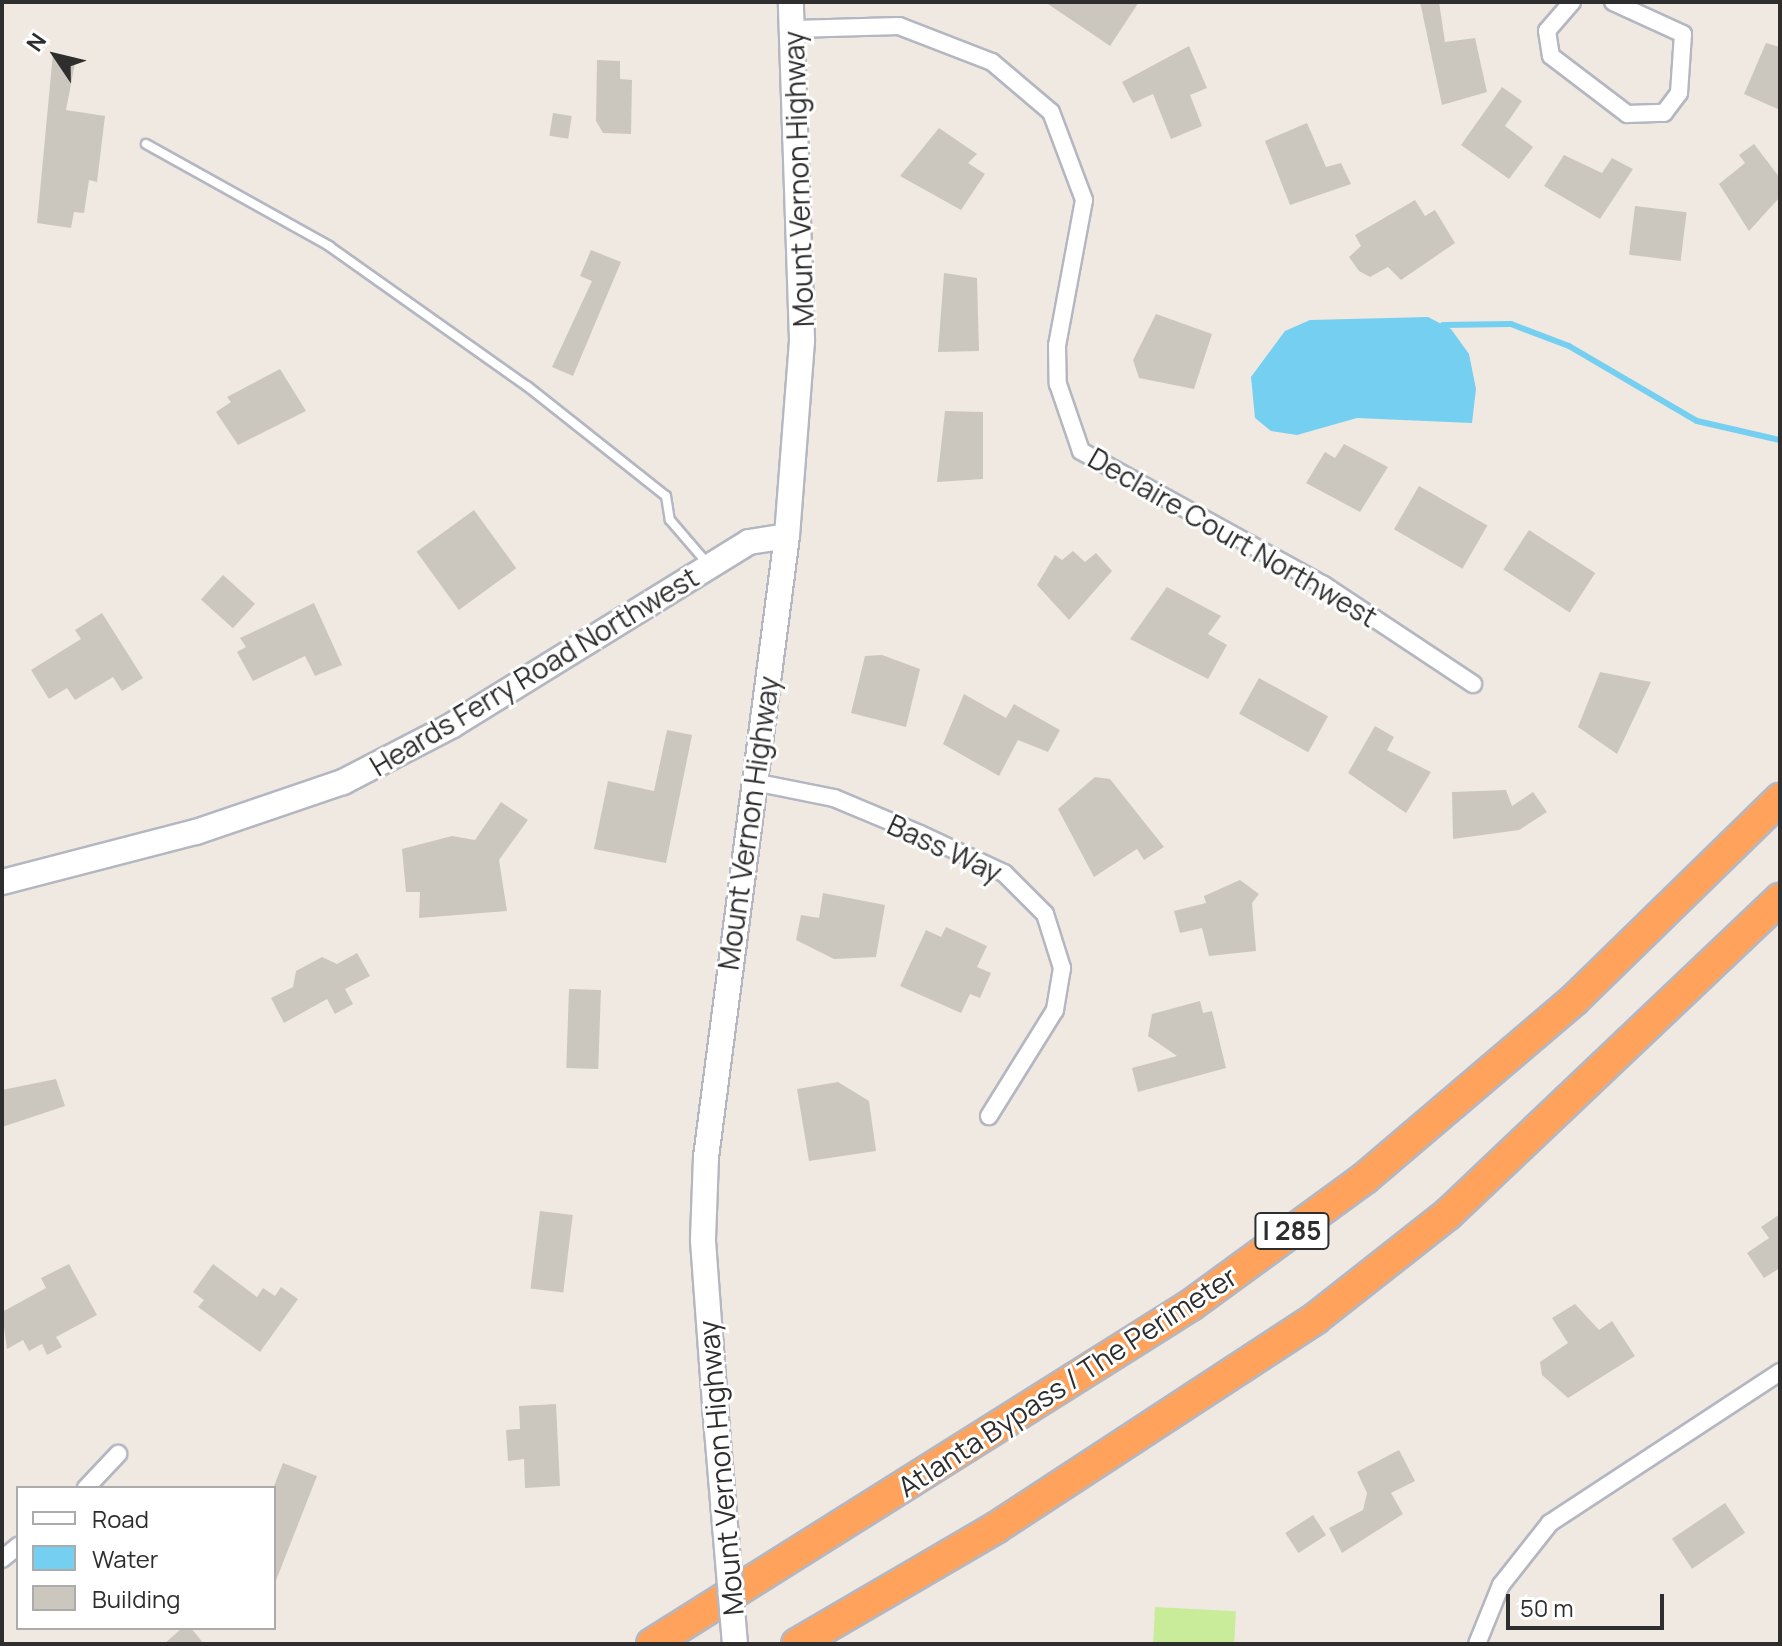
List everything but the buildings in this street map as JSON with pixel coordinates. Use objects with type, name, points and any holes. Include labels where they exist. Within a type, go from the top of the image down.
[{"type":"highway","name":"Atlanta Bypass / The Perimeter","points":[[652,1644],[1191,1305],[1365,1178],[1574,1000],[1780,799]]},
{"type":"highway","points":[[797,1644],[997,1527],[1316,1318],[1448,1214],[1780,899]]},
{"type":"street","name":"Mount Vernon Highway","points":[[735,1644],[703,1239],[706,1157],[787,536],[803,324],[791,2]]},
{"type":"street","points":[[1572,2],[1547,31],[1551,56],[1627,114],[1664,113],[1679,93],[1683,34],[1613,2]]},
{"type":"street","name":"Declaire Court Northwest","points":[[794,29],[899,26],[992,62],[1051,112],[1084,200],[1057,345],[1058,384],[1081,451],[1324,585],[1473,684]]},
{"type":"street","name":"Heards Ferry Road Northwest","points":[[2,882],[196,832],[343,782],[451,726],[749,542],[787,536]]},
{"type":"street","name":"Bass Way","points":[[754,782],[834,798],[920,834],[1004,873],[1045,914],[1062,968],[1055,1010],[989,1116]]},
{"type":"street","points":[[1477,1644],[1501,1585],[1550,1523],[1780,1372]]},
{"type":"street","points":[[88,1486],[118,1454]]},
{"type":"lane","points":[[146,144],[329,246],[527,386],[666,496],[670,520],[710,566]]},
{"type":"green space","points":[[1155,1607],[1236,1611],[1234,1644],[1153,1643]]},
{"type":"water","points":[[1428,317],[1451,329],[1469,354],[1476,389],[1472,423],[1357,418],[1297,435],[1271,431],[1255,418],[1251,377],[1285,331],[1310,320]]},
{"type":"waterway","points":[[1443,325],[1511,324],[1569,346],[1697,421],[1780,440]]}]
